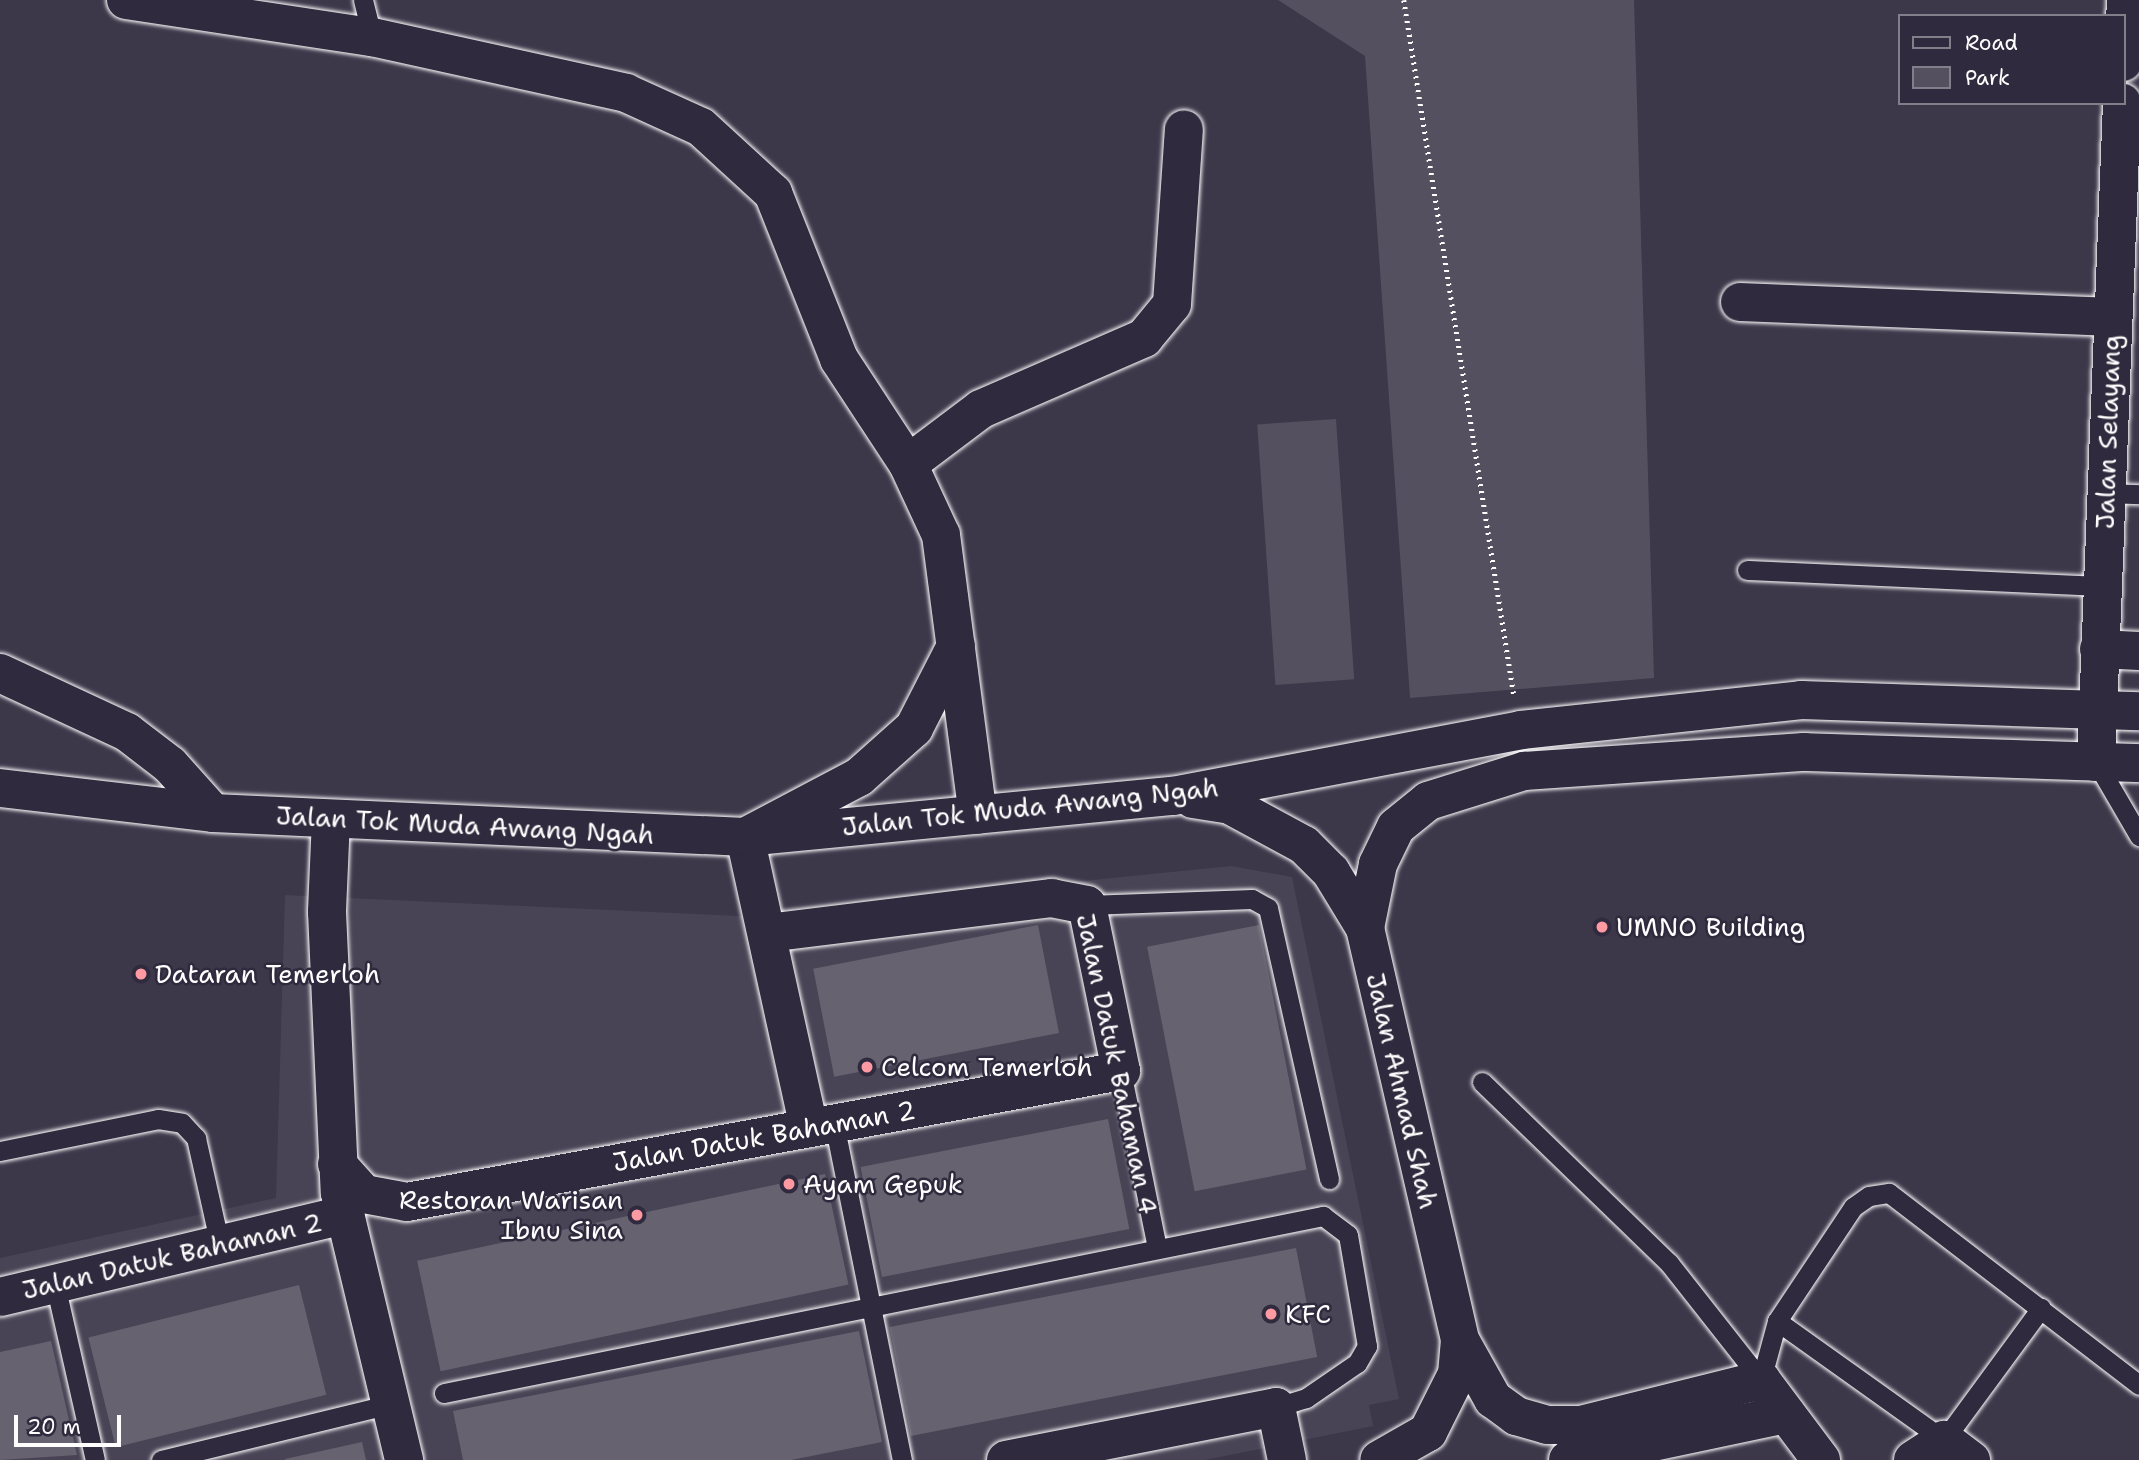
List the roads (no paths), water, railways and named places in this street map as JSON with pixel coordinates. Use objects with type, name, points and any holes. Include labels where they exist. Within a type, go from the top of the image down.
[{"type":"street","points":[[126,0],[372,37],[626,93],[701,127],[773,193],[839,359],[908,464],[941,535],[978,815]]},
{"type":"street","points":[[2125,21],[2126,0]]},
{"type":"street","name":"Jalan Selayang","points":[[2096,762],[2102,586],[2122,493],[2113,317],[2122,105]]},
{"type":"street","points":[[908,464],[981,409],[1144,338],[1172,304],[1184,129]]},
{"type":"street","points":[[1740,302],[2113,317]]},
{"type":"street","points":[[822,1126],[767,933],[746,836],[859,777],[914,728],[956,646]]},
{"type":"street","points":[[2099,649],[2139,651]]},
{"type":"street","points":[[0,673],[127,732],[170,765],[213,813]]},
{"type":"street","name":"Jalan Tok Muda Awang Ngah","points":[[0,788],[213,813],[746,836],[1173,796],[1521,730],[1801,700],[2139,711]]},
{"type":"street","points":[[1365,928],[1378,864],[1396,827],[1428,801],[1524,771],[1804,752],[2139,763]]},
{"type":"street","name":"Jalan Ahmad Shah","points":[[1173,796],[1230,805],[1293,838],[1331,872],[1365,928],[1460,1340],[1457,1374],[1428,1432],[1379,1460]]},
{"type":"street","points":[[331,819],[327,912],[337,1164],[345,1215],[404,1460]]},
{"type":"street","name":"Jalan Datuk Bahaman 4","points":[[767,933],[1052,898],[1087,905],[1121,1071]]},
{"type":"street","name":"Jalan Datuk Bahaman 2","points":[[337,1164],[364,1194],[407,1202],[1121,1071]]},
{"type":"street","name":"Jalan Datuk Bahaman 2","points":[[0,1297],[345,1215]]},
{"type":"street","points":[[1460,1340],[1493,1399],[1547,1425],[1581,1425],[1761,1380],[1821,1460]]},
{"type":"street","points":[[1006,1460],[1276,1407],[1287,1460]]},
{"type":"street","points":[[1568,1460],[1786,1414]]},
{"type":"street","points":[[1913,1460],[1958,1450]]},
{"type":"lane","points":[[363,0],[372,37]]},
{"type":"lane","points":[[1747,570],[2102,586]]},
{"type":"lane","points":[[2096,762],[2139,836]]},
{"type":"lane","points":[[1087,905],[1252,899],[1268,908],[1329,1179]]},
{"type":"lane","name":"Jalan Datuk Bahaman 4","points":[[1121,1071],[1157,1248]]},
{"type":"lane","points":[[1482,1082],[1669,1263],[1761,1380]]},
{"type":"lane","points":[[0,1151],[159,1119],[181,1124],[196,1138],[220,1245]]},
{"type":"lane","points":[[822,1126],[871,1307],[902,1460]]},
{"type":"lane","points":[[1761,1380],[1777,1321],[1853,1207],[1869,1196],[1889,1194],[2042,1308],[2139,1385]]},
{"type":"lane","points":[[444,1393],[1313,1217],[1334,1219],[1348,1235],[1365,1353],[1306,1398],[1276,1407]]},
{"type":"lane","points":[[55,1284],[95,1460]]},
{"type":"lane","points":[[1777,1321],[1958,1450],[2042,1308]]},
{"type":"lane","points":[[161,1460],[391,1404]]},
{"type":"place","name":"UMNO Building","points":[[1602,927]]},
{"type":"place","name":"Dataran Temerloh","points":[[141,974]]},
{"type":"place","name":"Celcom Temerloh","points":[[867,1067]]},
{"type":"place","name":"Ayam Gepuk","points":[[789,1184]]},
{"type":"place","name":"Restoran Warisan Ibnu Sina","points":[[637,1215]]},
{"type":"place","name":"KFC","points":[[1271,1314]]}]
